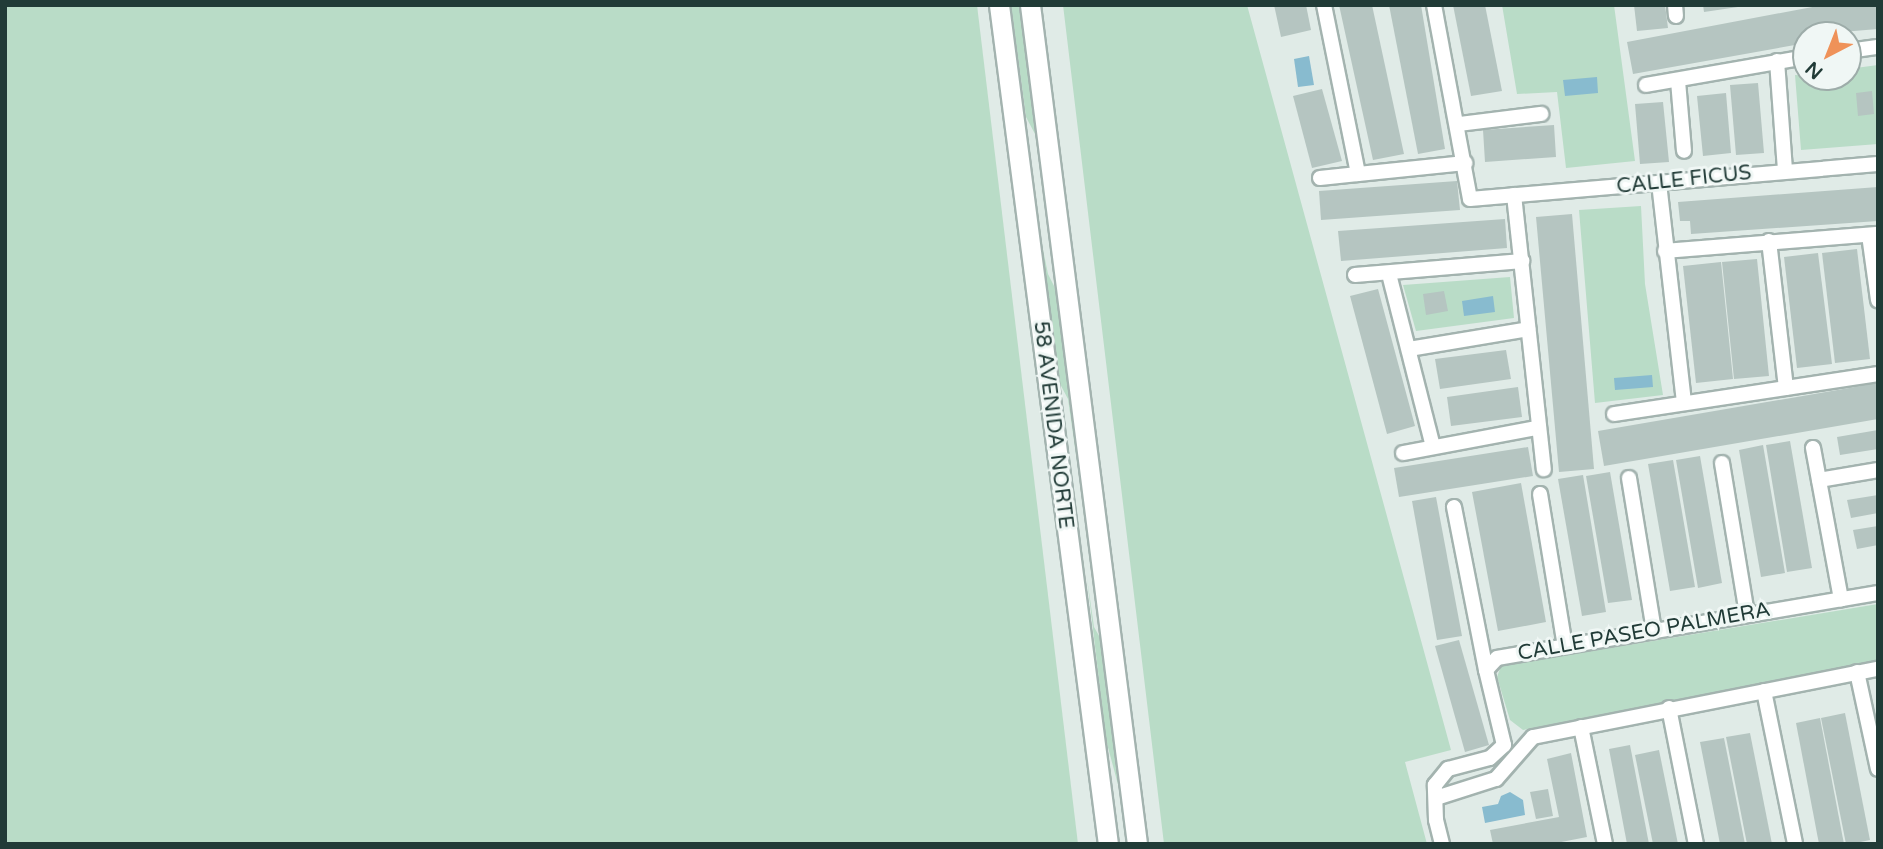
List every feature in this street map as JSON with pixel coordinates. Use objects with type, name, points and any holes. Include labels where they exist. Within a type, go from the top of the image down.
[{"type":"main road","name":"58 AVENIDA NORTE","points":[[999,5],[1107,840]]},
{"type":"main road","name":"58 AVENIDA NORTE","points":[[1030,5],[1136,838]]},
{"type":"main road","points":[[1025,208],[1055,204]]},
{"type":"main road","points":[[1065,514],[1095,508]]},
{"type":"main road","points":[[1107,840],[1136,838]]},
{"type":"street","points":[[1324,5],[1358,174]]},
{"type":"street","points":[[1321,178],[1465,163],[1434,5]]},
{"type":"street","points":[[1646,85],[1792,59]]},
{"type":"street","points":[[1777,61],[1785,171]]},
{"type":"street","points":[[1678,81],[1684,151]]},
{"type":"street","points":[[1459,124],[1541,114]]},
{"type":"street","name":"CALLE FICUS","points":[[1465,163],[1470,199],[1878,164]]},
{"type":"street","points":[[1659,183],[1684,403]]},
{"type":"street","points":[[1514,195],[1537,428],[1544,469]]},
{"type":"street","points":[[1665,251],[1873,234],[1878,300]]},
{"type":"street","points":[[1769,241],[1786,388]]},
{"type":"street","points":[[1355,275],[1522,261]]},
{"type":"street","points":[[1389,274],[1433,446]]},
{"type":"street","points":[[1409,349],[1528,329]]},
{"type":"street","points":[[1614,414],[1878,373]]},
{"type":"street","points":[[1403,453],[1537,428]]},
{"type":"street","points":[[1813,448],[1841,599]]},
{"type":"street","points":[[1722,463],[1747,614]]},
{"type":"street","points":[[1819,480],[1878,470]]},
{"type":"street","points":[[1629,478],[1654,631]]},
{"type":"street","points":[[1540,494],[1565,646]]},
{"type":"street","points":[[1442,844],[1435,785],[1448,769],[1490,758],[1504,745],[1486,670],[1454,508]]},
{"type":"street","name":"CALLE PASEO PALMERA","points":[[1486,670],[1497,658],[1878,593]]},
{"type":"street","points":[[1436,798],[1496,779],[1533,737],[1669,708],[1878,669]]},
{"type":"street","points":[[1857,672],[1878,769]]},
{"type":"street","points":[[1763,691],[1795,844]]},
{"type":"street","points":[[1669,708],[1696,844]]},
{"type":"street","points":[[1581,727],[1605,844]]},
{"type":"green space","points":[[5,5],[977,5],[1078,844],[5,844]]},
{"type":"green space","points":[[1011,5],[1022,5],[1043,184],[1035,134],[1026,117]]},
{"type":"green space","points":[[1063,5],[1247,5],[1451,750],[1405,762],[1427,844],[1164,844]]},
{"type":"green space","points":[[1502,5],[1614,5],[1635,161],[1566,168],[1557,92],[1517,94]]},
{"type":"green space","points":[[1878,65],[1878,144],[1801,150],[1796,91],[1862,91],[1862,67]]},
{"type":"green space","points":[[1641,206],[1645,284],[1663,395],[1595,403],[1579,210]]},
{"type":"green space","points":[[1039,230],[1048,274],[1057,292],[1084,491],[1081,490],[1068,399],[1059,382]]},
{"type":"green space","points":[[1510,277],[1514,318],[1416,331],[1403,285]]},
{"type":"green space","points":[[1087,578],[1094,627],[1102,641],[1127,818],[1106,740]]},
{"type":"green space","points":[[1878,604],[1878,660],[1523,730],[1510,720],[1497,677],[1501,666]]},
{"type":"water","points":[[1309,56],[1314,85],[1298,87],[1294,59]]},
{"type":"water","points":[[1597,77],[1598,93],[1565,96],[1563,80]]},
{"type":"water","points":[[1493,296],[1495,312],[1464,316],[1462,301]]},
{"type":"water","points":[[1652,375],[1653,387],[1615,390],[1614,378]]},
{"type":"water","points":[[1510,792],[1523,800],[1525,815],[1485,823],[1482,807],[1498,804],[1501,796]]},
{"type":"building","points":[[1274,5],[1306,5],[1311,30],[1281,37]]},
{"type":"building","points":[[1339,5],[1372,5],[1404,154],[1373,160]]},
{"type":"building","points":[[1389,5],[1421,5],[1445,149],[1418,154]]},
{"type":"building","points":[[1453,5],[1485,5],[1502,91],[1471,96]]},
{"type":"building","points":[[1634,5],[1665,5],[1668,28],[1637,31]]},
{"type":"building","points":[[1703,5],[1738,5],[1738,7],[1704,12]]},
{"type":"building","points":[[1823,5],[1878,5],[1878,29],[1862,30],[1862,21],[1792,21],[1792,46],[1633,74],[1627,42]]},
{"type":"building","points":[[1758,83],[1764,153],[1736,155],[1730,85]]},
{"type":"building","points":[[1322,89],[1342,161],[1312,168],[1293,96]]},
{"type":"building","points":[[1872,91],[1874,114],[1858,116],[1856,93]]},
{"type":"building","points":[[1726,93],[1731,153],[1703,156],[1697,96]]},
{"type":"building","points":[[1663,102],[1669,162],[1640,164],[1635,104]]},
{"type":"building","points":[[1554,125],[1556,157],[1485,162],[1483,130]]},
{"type":"building","points":[[1457,181],[1460,210],[1321,220],[1319,191]]},
{"type":"building","points":[[1878,187],[1878,221],[1691,234],[1690,221],[1680,221],[1678,202]]},
{"type":"building","points":[[1572,214],[1594,469],[1559,472],[1536,217]]},
{"type":"building","points":[[1505,219],[1507,248],[1341,261],[1338,231]]},
{"type":"building","points":[[1857,249],[1870,359],[1835,363],[1822,253]]},
{"type":"building","points":[[1818,253],[1832,364],[1797,368],[1784,257]]},
{"type":"building","points":[[1757,259],[1769,376],[1734,379],[1722,262]]},
{"type":"building","points":[[1721,262],[1733,379],[1696,383],[1683,266]]},
{"type":"building","points":[[1378,289],[1415,426],[1387,434],[1350,296]]},
{"type":"building","points":[[1444,291],[1448,311],[1426,315],[1423,294]]},
{"type":"building","points":[[1506,350],[1511,379],[1440,389],[1435,359]]},
{"type":"building","points":[[1878,383],[1878,419],[1604,466],[1598,431]]},
{"type":"building","points":[[1518,387],[1522,417],[1451,426],[1447,397]]},
{"type":"building","points":[[1878,430],[1878,449],[1840,455],[1837,437]]},
{"type":"building","points":[[1790,441],[1812,568],[1787,572],[1766,445]]},
{"type":"building","points":[[1763,445],[1785,573],[1761,577],[1739,450]]},
{"type":"building","points":[[1528,447],[1533,476],[1399,497],[1394,468]]},
{"type":"building","points":[[1700,456],[1722,583],[1698,588],[1676,460]]},
{"type":"building","points":[[1673,460],[1695,587],[1670,591],[1648,464]]},
{"type":"building","points":[[1610,472],[1632,600],[1608,603],[1586,476]]},
{"type":"building","points":[[1583,475],[1606,612],[1582,616],[1558,479]]},
{"type":"building","points":[[1521,483],[1546,622],[1498,631],[1472,492]]},
{"type":"building","points":[[1878,495],[1878,513],[1851,518],[1847,500]]},
{"type":"building","points":[[1436,497],[1462,636],[1437,640],[1412,501]]},
{"type":"building","points":[[1878,526],[1878,545],[1857,549],[1853,530]]},
{"type":"building","points":[[1459,640],[1489,745],[1465,752],[1435,646]]},
{"type":"building","points":[[1845,713],[1870,840],[1851,844],[1846,844],[1821,718]]},
{"type":"building","points":[[1820,718],[1844,844],[1819,844],[1796,723]]},
{"type":"building","points":[[1750,733],[1772,844],[1747,844],[1726,737]]},
{"type":"building","points":[[1724,738],[1745,844],[1720,844],[1700,742]]},
{"type":"building","points":[[1630,745],[1649,844],[1627,844],[1609,749]]},
{"type":"building","points":[[1659,750],[1678,844],[1653,844],[1635,755]]},
{"type":"building","points":[[1571,753],[1587,837],[1551,844],[1493,844],[1490,830],[1559,817],[1547,759]]},
{"type":"building","points":[[1548,789],[1553,816],[1536,819],[1530,792]]}]
